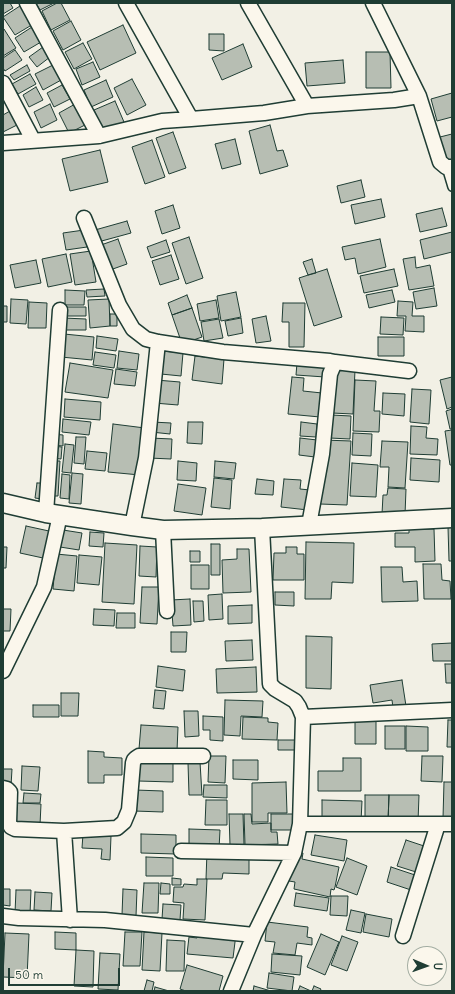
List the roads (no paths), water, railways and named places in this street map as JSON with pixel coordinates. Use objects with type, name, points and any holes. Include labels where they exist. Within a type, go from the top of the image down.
[{"type":"street","points":[[27,3],[99,136]]},
{"type":"street","points":[[126,3],[191,119]]},
{"type":"street","points":[[248,3],[306,106]]},
{"type":"street","points":[[373,3],[419,96],[440,162],[449,167]]},
{"type":"street","points":[[3,83],[33,140]]},
{"type":"street","points":[[3,143],[99,136],[162,121],[264,113],[306,106],[394,100],[419,96]]},
{"type":"street","points":[[84,218],[119,305],[133,329],[146,339],[223,352],[330,361],[409,371]]},
{"type":"street","points":[[3,671],[44,588],[53,514],[60,310]]},
{"type":"street","points":[[132,526],[146,458],[158,342]]},
{"type":"street","points":[[309,525],[322,454],[330,374],[335,362]]},
{"type":"street","points":[[3,503],[53,514],[163,530],[262,528],[452,518]]},
{"type":"street","points":[[231,991],[254,935],[294,853],[300,824],[303,717],[295,701],[275,689],[270,684],[262,528]]},
{"type":"street","points":[[163,530],[167,611]]},
{"type":"street","points":[[303,717],[452,710]]},
{"type":"street","points":[[3,788],[10,792],[9,823],[13,829],[64,831],[117,828],[124,822],[129,810],[132,763],[134,760],[139,756],[203,756]]},
{"type":"street","points":[[300,824],[445,824],[403,936]]},
{"type":"street","points":[[64,831],[70,920]]},
{"type":"street","points":[[181,851],[294,853]]},
{"type":"street","points":[[3,916],[70,920],[105,920],[254,935]]},
{"type":"lane","points":[[449,167],[452,187]]}]
